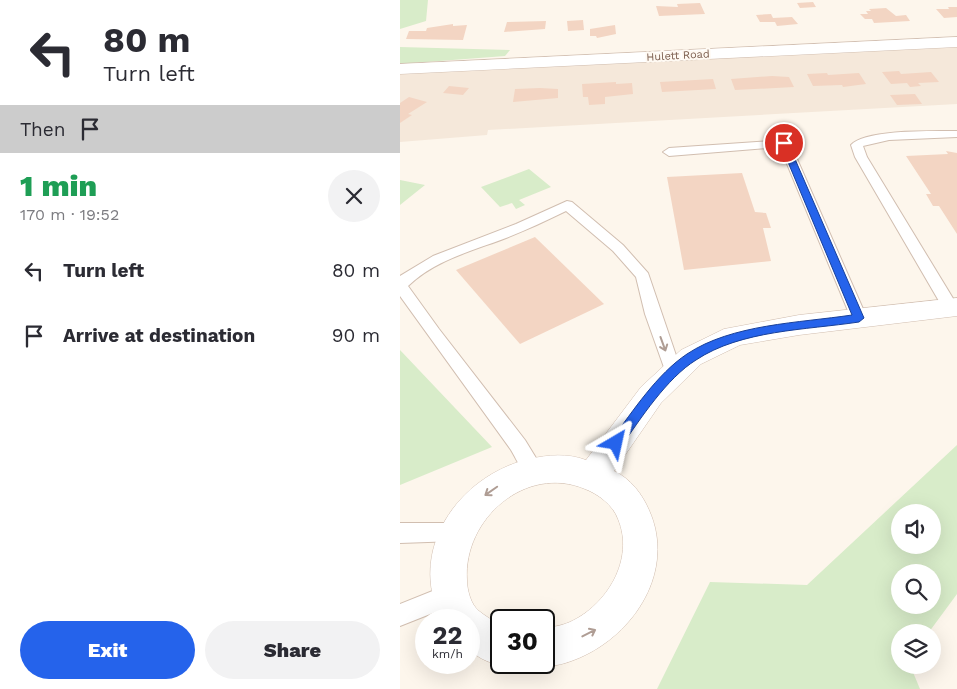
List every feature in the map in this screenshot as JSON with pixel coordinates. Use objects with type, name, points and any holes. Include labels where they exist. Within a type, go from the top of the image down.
[{"type":"street","name":"Hulett Road","points":[[400,69],[957,42]]},
{"type":"street","points":[[593,475],[651,395],[691,357],[734,336],[859,318],[954,307]]},
{"type":"street","points":[[459,609],[446,574],[449,553],[456,532],[469,511],[488,492],[510,479],[534,471],[554,468],[575,469],[593,475],[617,490],[634,513],[642,541],[638,572],[622,603],[596,629],[563,646],[555,647]]},
{"type":"street","points":[[480,632],[490,641]]},
{"type":"lane","points":[[954,307],[862,157],[857,145],[862,141],[876,138],[957,134]]},
{"type":"lane","points":[[669,152],[784,143],[859,318]]},
{"type":"lane","points":[[534,471],[518,444],[433,333],[400,285],[407,276],[430,263],[514,230],[566,205],[618,248],[643,276],[652,314],[674,373]]},
{"type":"lane","points":[[400,533],[456,532]]},
{"type":"lane","points":[[400,615],[415,615]]},
{"type":"shaded area","points":[[957,46],[957,104],[488,130],[487,135],[400,142],[400,72]]},
{"type":"green space","points":[[400,0],[428,0],[426,21],[400,29]]},
{"type":"green space","points":[[400,47],[510,50],[505,56],[400,64]]},
{"type":"green space","points":[[529,169],[551,187],[519,200],[525,205],[516,209],[512,203],[500,207],[481,187]]},
{"type":"green space","points":[[400,180],[425,185],[400,205]]},
{"type":"green space","points":[[400,350],[492,447],[400,485]]},
{"type":"green space","points":[[957,445],[957,594],[935,624],[891,624],[891,674],[914,674],[920,689],[657,689],[710,582],[807,585],[891,507],[891,554],[941,554],[941,504],[894,504]]},
{"type":"building","points":[[813,2],[816,7],[800,8],[797,3]]},
{"type":"building","points":[[700,3],[705,14],[659,16],[656,6],[678,7],[677,4]]},
{"type":"building","points":[[948,7],[957,7],[957,17],[944,18],[936,9],[949,9]]},
{"type":"building","points":[[886,8],[896,16],[906,15],[910,21],[874,23],[872,19],[865,19],[860,14],[868,14],[866,11],[871,11],[869,9]]},
{"type":"building","points":[[771,14],[773,18],[792,17],[798,24],[777,26],[775,22],[760,22],[756,15]]},
{"type":"building","points":[[583,20],[584,30],[568,31],[567,21]]},
{"type":"building","points":[[546,21],[545,29],[504,32],[507,22]]},
{"type":"building","points":[[453,24],[453,26],[467,25],[463,40],[406,39],[409,31],[426,31],[427,28]]},
{"type":"building","points":[[615,25],[616,34],[597,38],[596,36],[590,36],[590,29]]},
{"type":"building","points":[[899,71],[901,74],[931,72],[939,82],[918,83],[921,86],[910,87],[907,83],[891,84],[882,72]]},
{"type":"building","points":[[827,73],[828,75],[859,73],[866,84],[843,87],[842,85],[813,86],[807,74]]},
{"type":"building","points":[[772,76],[789,77],[794,87],[735,90],[731,79]]},
{"type":"building","points":[[713,79],[716,89],[662,92],[660,82]]},
{"type":"building","points":[[616,82],[616,84],[632,83],[633,94],[605,97],[605,104],[589,105],[588,97],[583,97],[582,84]]},
{"type":"building","points":[[449,86],[469,88],[463,95],[443,93]]},
{"type":"building","points":[[515,89],[558,89],[558,98],[513,102]]},
{"type":"building","points":[[915,94],[922,104],[897,105],[890,95]]},
{"type":"building","points":[[409,97],[427,102],[408,114],[412,115],[400,123],[400,103]]},
{"type":"building","points":[[946,151],[957,153],[957,234],[939,206],[933,206],[926,194],[931,194],[906,156],[948,154]]},
{"type":"building","points":[[742,173],[755,212],[766,213],[771,228],[763,228],[771,261],[684,270],[667,177]]},
{"type":"building","points":[[535,237],[604,304],[520,344],[456,270]]},
{"type":"route","points":[[616,443],[651,395],[691,357],[734,336],[799,325],[859,318],[784,143]]}]
